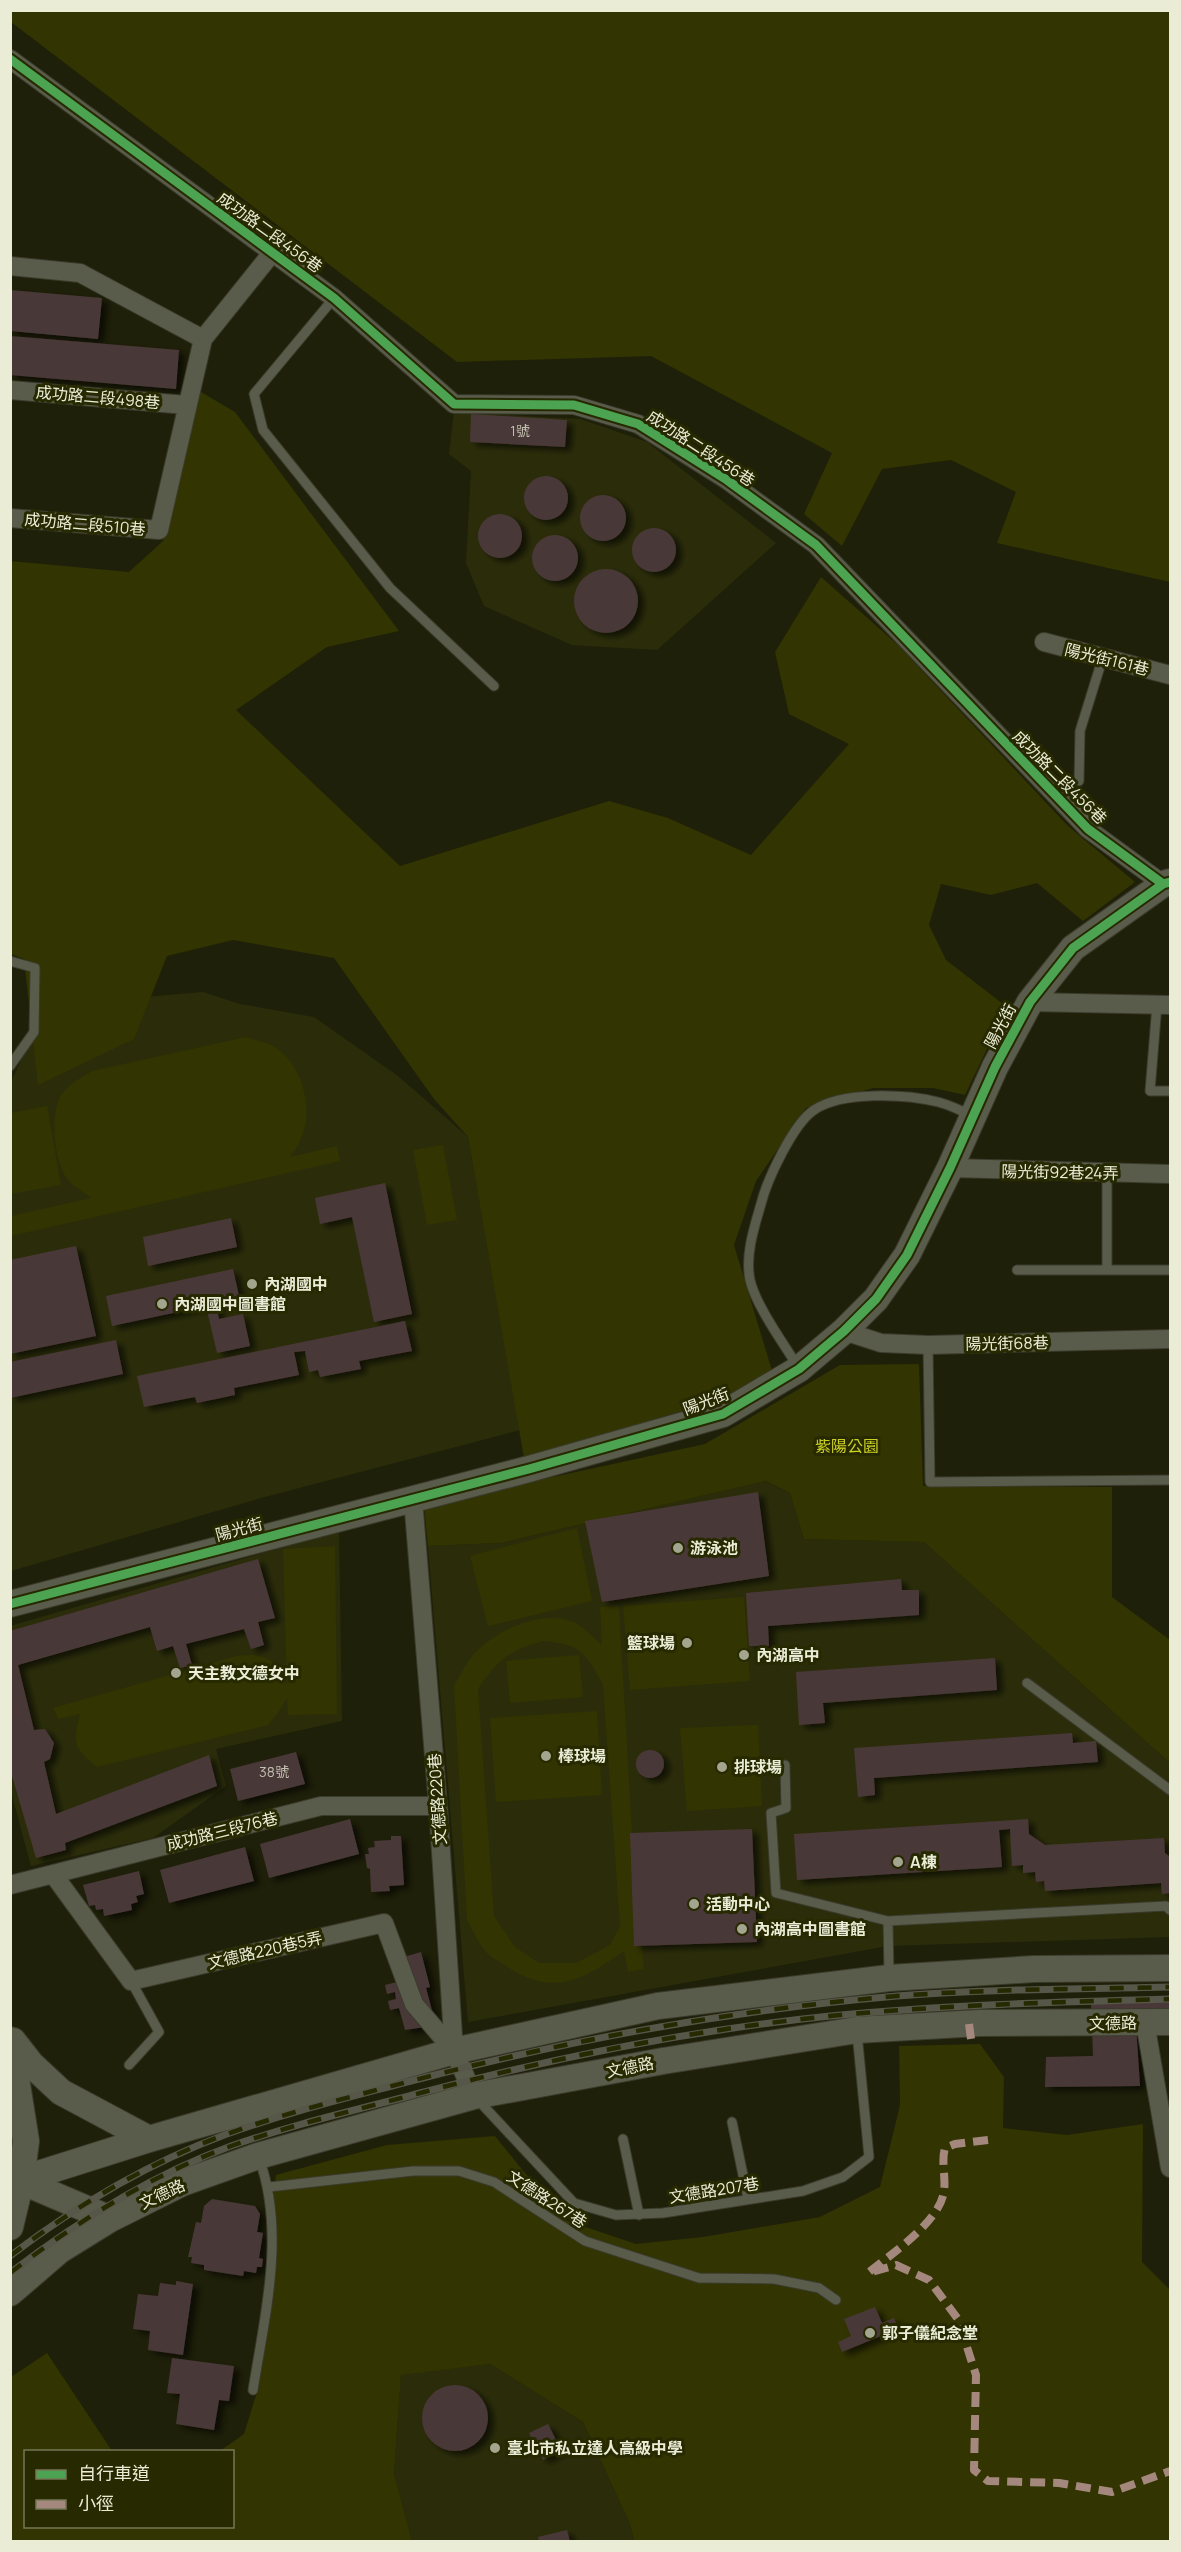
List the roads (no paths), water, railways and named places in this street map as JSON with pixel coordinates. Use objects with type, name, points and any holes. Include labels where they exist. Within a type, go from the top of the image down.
[{"type":"main road","name":"陽光街","points":[[10,1604],[529,1469],[723,1414],[800,1369],[844,1331],[876,1299],[907,1255],[950,1168],[972,1115],[1030,1002],[1073,948],[1167,883]]},
{"type":"main road","points":[[14,2176],[454,2051],[658,2006],[889,1977],[1034,1969],[1170,1968]]},
{"type":"main road","name":"文德路","points":[[10,2293],[60,2250],[110,2219],[182,2183],[258,2156],[474,2096],[663,2061],[857,2030],[979,2023],[1158,2022]]},
{"type":"main road","points":[[10,2039],[31,2064],[61,2092],[149,2139]]},
{"type":"main road","points":[[10,2039],[26,2141],[14,2176],[10,2227]]},
{"type":"main road","points":[[14,2176],[110,2219]]},
{"type":"street","name":"成功路二段456巷","points":[[10,59],[334,298],[453,404],[574,405],[638,424],[727,480],[816,545],[1088,829],[1167,883]]},
{"type":"street","points":[[186,405],[203,339],[272,253]]},
{"type":"street","points":[[10,266],[80,273],[203,339]]},
{"type":"street","name":"成功路二段498巷","points":[[10,390],[186,405]]},
{"type":"street","name":"成功路二段510巷","points":[[10,518],[159,530],[186,405]]},
{"type":"street","name":"陽光街161巷","points":[[1044,642],[1170,675]]},
{"type":"street","points":[[1030,1002],[1163,1005]]},
{"type":"street","name":"陽光街92巷24弄","points":[[950,1168],[1170,1174]]},
{"type":"street","name":"陽光街68巷","points":[[844,1331],[881,1343],[928,1345],[1170,1340]]},
{"type":"street","name":"文德路220巷","points":[[413,1499],[438,1806],[454,2051],[474,2096]]},
{"type":"street","name":"成功路三段76巷","points":[[10,1885],[321,1806],[438,1806]]},
{"type":"street","points":[[53,1874],[131,1981]]},
{"type":"street","name":"文德路220巷5弄","points":[[131,1981],[384,1923],[414,2004],[454,2051]]},
{"type":"street","points":[[1158,2022],[1170,2168]]},
{"type":"lane","points":[[334,298],[254,394],[263,430],[390,588],[494,686]]},
{"type":"lane","points":[[1079,781],[1080,731],[1102,657]]},
{"type":"lane","points":[[10,961],[35,968],[34,1032],[10,1066]]},
{"type":"lane","points":[[1163,1005],[1150,1091],[1170,1091]]},
{"type":"lane","points":[[800,1369],[764,1312],[750,1280],[750,1245],[766,1184],[791,1139],[812,1111],[829,1102],[848,1098],[909,1097],[940,1102],[972,1115]]},
{"type":"lane","points":[[1107,1173],[1107,1270]]},
{"type":"lane","points":[[1017,1270],[1170,1270]]},
{"type":"lane","points":[[928,1345],[930,1482],[1170,1480]]},
{"type":"lane","points":[[1027,1683],[1170,1790]]},
{"type":"lane","points":[[785,1765],[786,1808],[771,1813],[776,1893],[888,1921],[1166,1906],[1170,1910]]},
{"type":"lane","points":[[888,1921],[889,1977]]},
{"type":"lane","points":[[129,2065],[159,2032],[131,1981]]},
{"type":"lane","name":"文德路207巷","points":[[474,2096],[574,2203],[616,2215],[639,2215],[803,2191],[843,2177],[869,2157],[857,2030]]},
{"type":"lane","points":[[732,2122],[747,2199]]},
{"type":"lane","points":[[622,2139],[639,2215]]},
{"type":"lane","points":[[253,2390],[273,2268],[269,2187],[258,2156]]},
{"type":"lane","name":"文德路267巷","points":[[269,2187],[413,2171],[459,2171],[494,2182],[585,2241],[699,2278],[774,2280],[819,2288],[836,2300]]},
{"type":"railway","points":[[10,2256],[35,2237],[114,2187],[198,2145],[249,2126],[294,2113],[407,2082],[528,2053],[650,2028],[835,2002],[965,1992],[1170,1987]]},
{"type":"railway","points":[[10,2273],[62,2235],[116,2201],[201,2158],[231,2146],[303,2124],[524,2067],[676,2037],[830,2016],[958,2007],[1170,1999]]},
{"type":"place","name":"內湖國中","points":[[252,1284]]},
{"type":"place","name":"內湖國中圖書館","points":[[162,1304]]},
{"type":"place","name":"游泳池","points":[[678,1548]]},
{"type":"place","name":"籃球場","points":[[687,1643]]},
{"type":"place","name":"內湖高中","points":[[744,1655]]},
{"type":"place","name":"天主教文德女中","points":[[176,1673]]},
{"type":"place","name":"棒球場","points":[[546,1756]]},
{"type":"place","name":"排球場","points":[[722,1767]]},
{"type":"place","name":"A棟","points":[[898,1862]]},
{"type":"place","name":"活動中心","points":[[694,1904]]},
{"type":"place","name":"內湖高中圖書館","points":[[742,1929]]},
{"type":"place","name":"郭子儀紀念堂","points":[[870,2333]]},
{"type":"place","name":"臺北市私立達人高級中學","points":[[495,2448]]},
{"type":"park label","name":"紫陽公園","points":[[847,1446]]}]
